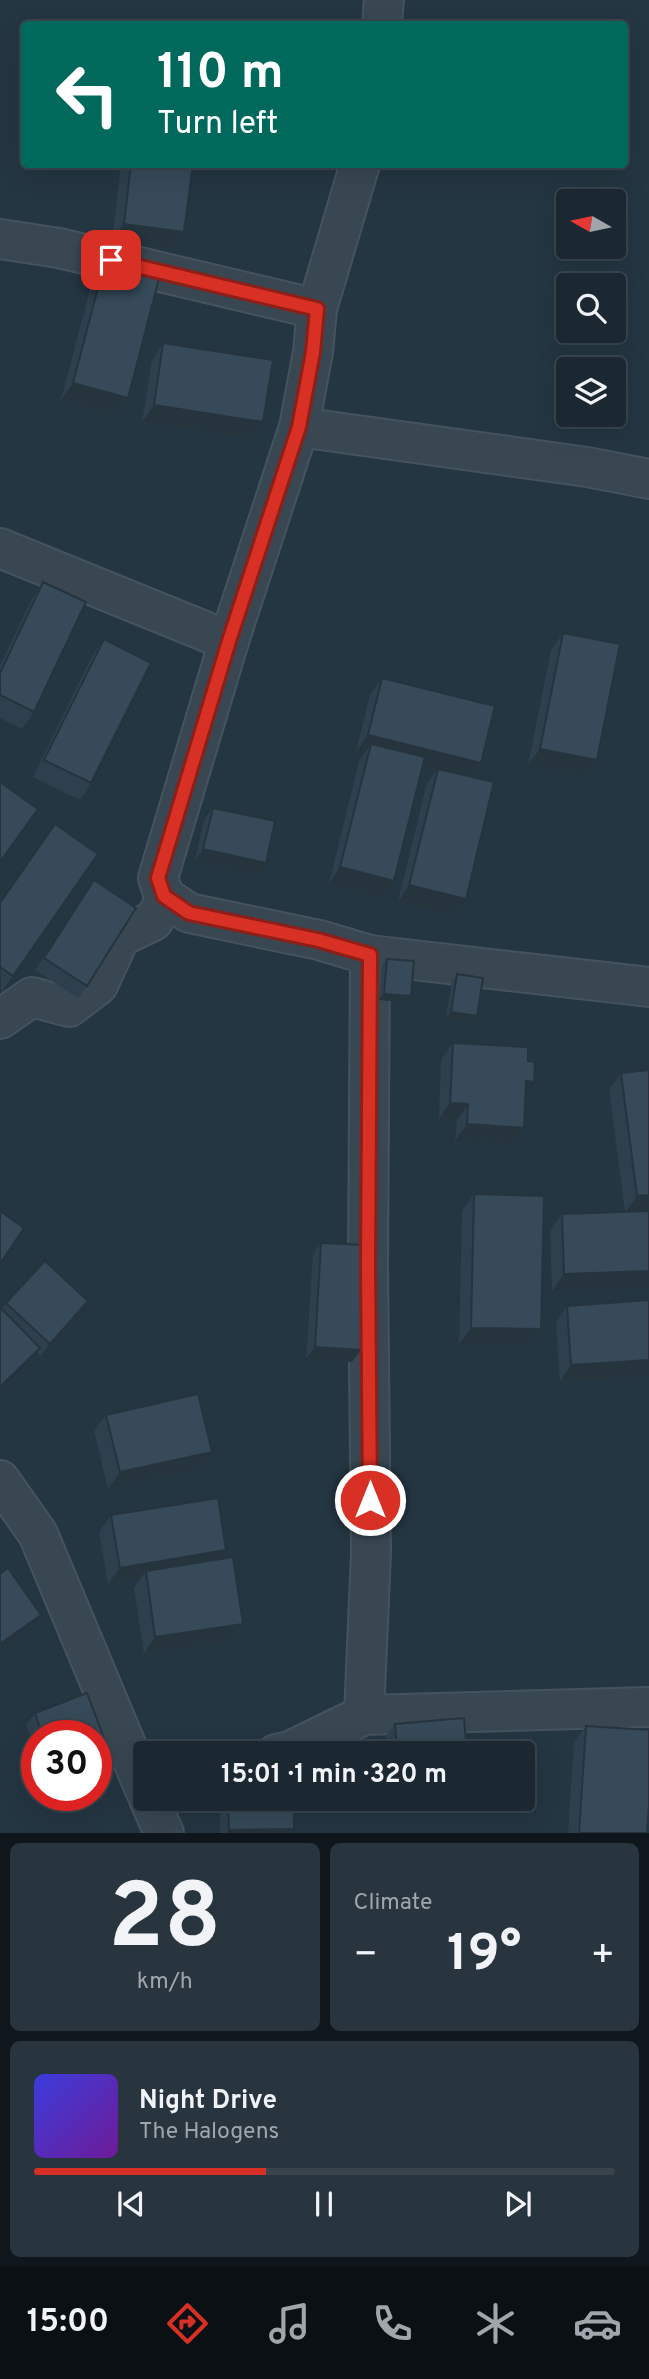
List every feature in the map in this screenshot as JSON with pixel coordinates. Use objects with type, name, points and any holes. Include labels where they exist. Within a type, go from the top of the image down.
[{"type":"street","points":[[382,21],[384,0]]},
{"type":"street","points":[[0,1019],[32,997],[69,1007],[98,985],[120,937],[153,921],[162,909],[164,896],[158,878],[229,641],[299,427],[313,352],[317,309],[359,168]]},
{"type":"street","points":[[0,239],[59,248],[317,309]]},
{"type":"street","points":[[299,427],[587,467],[649,479]]},
{"type":"street","points":[[0,548],[229,641]]},
{"type":"street","points":[[164,896],[189,913],[318,940],[370,955],[649,987]]},
{"type":"street","points":[[364,1715],[371,1553],[368,1265],[370,955]]},
{"type":"street","points":[[0,1480],[38,1534],[133,1757]]},
{"type":"street","points":[[311,1741],[364,1715],[649,1707]]},
{"type":"street","points":[[155,1811],[164,1833]]},
{"type":"building","points":[[131,168],[192,168],[184,232],[124,224]]},
{"type":"building","points":[[105,261],[160,275],[128,398],[73,383]]},
{"type":"building","points":[[163,343],[273,360],[263,422],[154,405]]},
{"type":"building","points":[[43,582],[86,602],[34,712],[0,695],[0,673]]},
{"type":"building","points":[[563,633],[620,644],[597,760],[540,749]]},
{"type":"building","points":[[104,639],[151,663],[91,783],[44,760]]},
{"type":"building","points":[[382,678],[495,706],[481,763],[368,735]]},
{"type":"building","points":[[371,744],[425,757],[394,881],[340,867]]},
{"type":"building","points":[[438,769],[494,782],[466,899],[409,885]]},
{"type":"building","points":[[0,782],[38,809],[0,862]]},
{"type":"building","points":[[213,808],[275,821],[266,863],[203,849]]},
{"type":"building","points":[[55,824],[98,854],[13,976],[0,967],[0,903]]},
{"type":"building","points":[[94,880],[136,908],[87,986],[44,958]]},
{"type":"building","points":[[387,959],[414,961],[411,996],[384,994]]},
{"type":"building","points":[[457,974],[483,978],[477,1016],[451,1012]]},
{"type":"building","points":[[453,1043],[528,1047],[528,1061],[535,1062],[534,1082],[526,1081],[524,1128],[467,1124],[468,1104],[450,1103]]},
{"type":"building","points":[[649,1070],[649,1195],[637,1196],[621,1073]]},
{"type":"building","points":[[474,1194],[544,1196],[541,1329],[471,1328]]},
{"type":"building","points":[[0,1211],[24,1228],[0,1264]]},
{"type":"building","points":[[649,1211],[649,1271],[564,1274],[562,1214]]},
{"type":"building","points":[[321,1243],[368,1245],[361,1350],[315,1347]]},
{"type":"building","points":[[45,1261],[88,1301],[50,1344],[6,1303]]},
{"type":"building","points":[[649,1300],[649,1360],[571,1365],[567,1306]]},
{"type":"building","points":[[2,1309],[40,1348],[0,1387],[0,1311]]},
{"type":"building","points":[[198,1394],[212,1452],[120,1472],[106,1415]]},
{"type":"building","points":[[218,1498],[226,1550],[120,1568],[111,1515]]},
{"type":"building","points":[[233,1557],[243,1624],[155,1637],[146,1571]]},
{"type":"building","points":[[8,1568],[41,1615],[0,1644],[0,1574]]},
{"type":"building","points":[[87,1693],[97,1720],[37,1720],[35,1713]]},
{"type":"building","points":[[464,1718],[466,1741],[396,1741],[395,1724]]},
{"type":"building","points":[[586,1726],[649,1730],[647,1833],[579,1833]]},
{"type":"building","points":[[228,1811],[294,1811],[294,1829],[229,1830]]},
{"type":"route","points":[[111,260],[317,309],[313,352],[299,427],[229,641],[158,878],[164,896],[189,913],[318,940],[370,955],[370,1500]]}]
